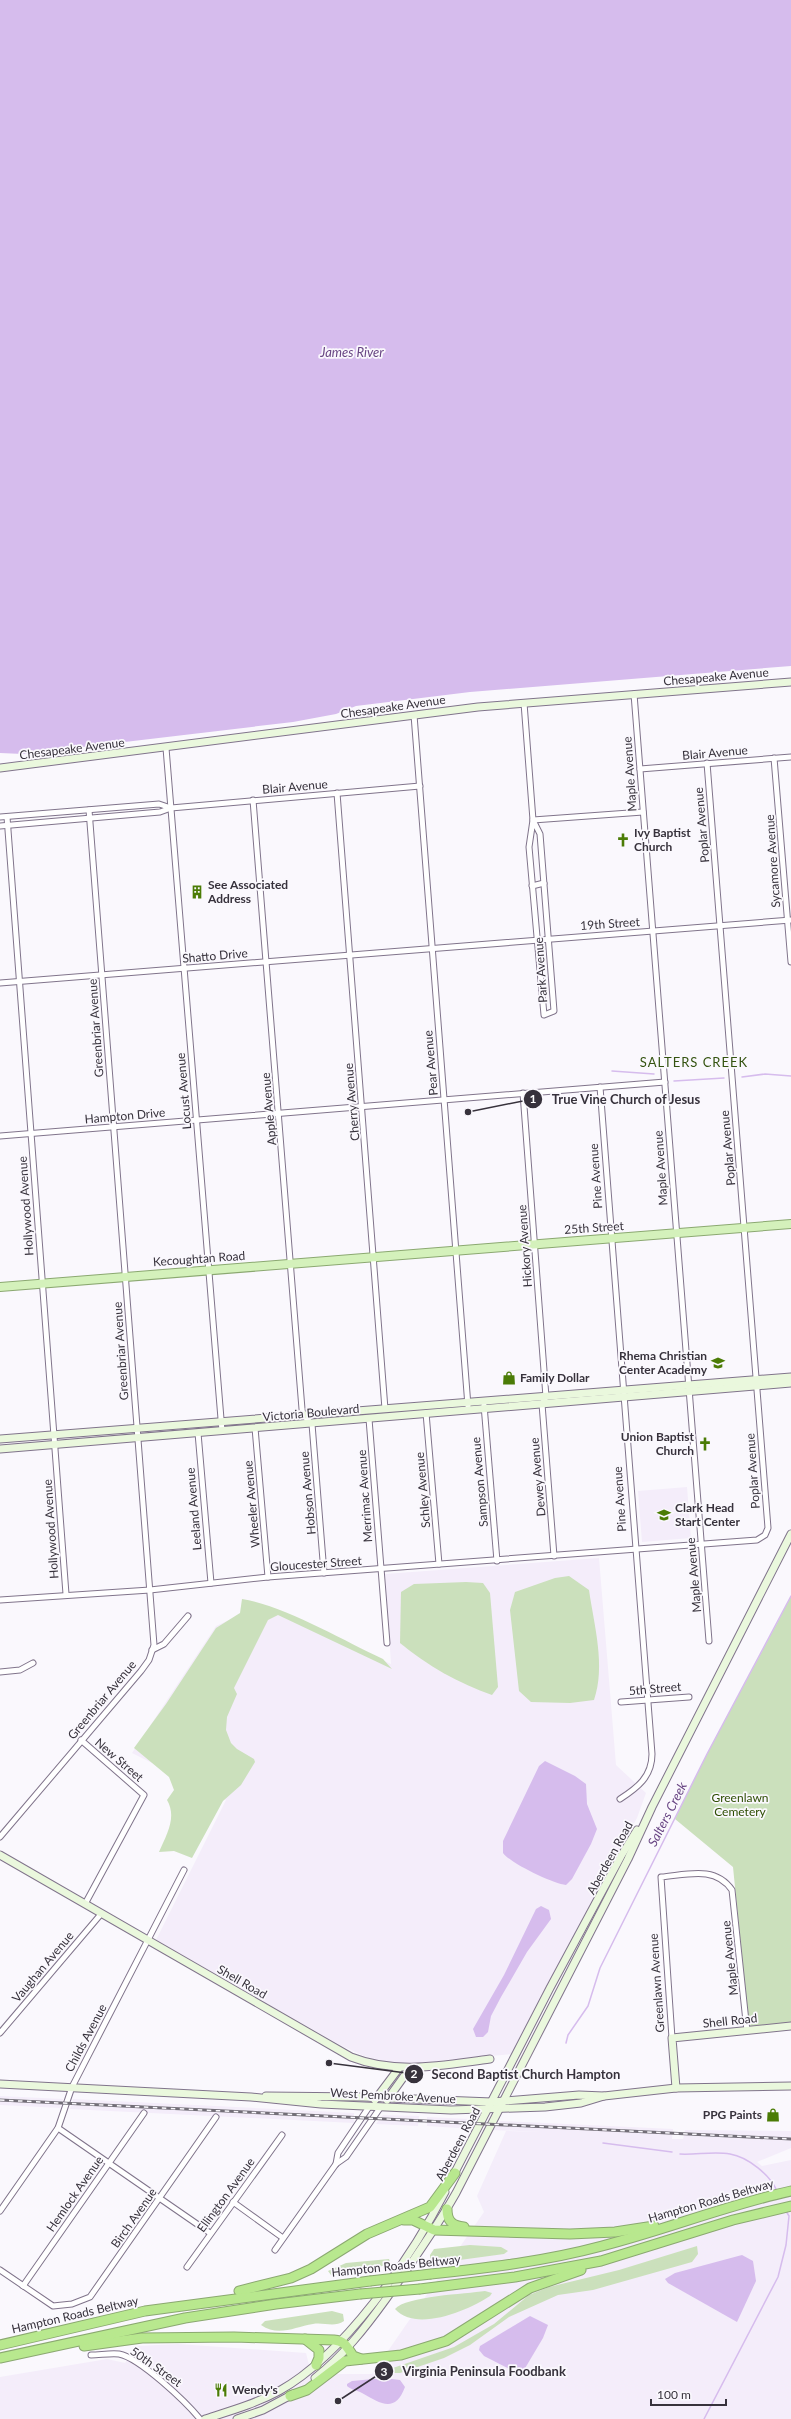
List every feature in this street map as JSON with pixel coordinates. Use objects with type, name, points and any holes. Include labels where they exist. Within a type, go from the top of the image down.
[{"type":"highway","points":[[145,2311],[204,2296],[252,2289],[291,2278],[332,2258],[367,2234],[432,2205],[455,2173]]},
{"type":"highway","name":"Hampton Roads Beltway","points":[[0,2345],[145,2311],[370,2281],[507,2265],[566,2254],[602,2246],[756,2198],[791,2190]]},
{"type":"highway","name":"Hampton Roads Beltway","points":[[0,2358],[185,2318],[276,2304],[360,2294],[420,2289],[515,2277],[602,2261],[763,2212],[791,2206]]},
{"type":"highway","points":[[447,2209],[448,2219],[455,2226],[516,2232]]},
{"type":"highway","points":[[400,2220],[412,2220],[434,2230],[594,2233],[677,2223]]},
{"type":"highway","points":[[290,2396],[307,2390],[342,2362],[401,2355],[426,2349],[466,2329],[530,2288],[602,2261]]},
{"type":"highway","points":[[12,2356],[60,2351],[92,2344],[142,2338],[305,2339],[341,2340],[348,2347],[353,2356],[362,2359]]},
{"type":"highway","points":[[305,2339],[318,2350],[319,2358],[316,2365]]},
{"type":"main road","name":"Chesapeake Avenue","points":[[0,768],[166,748],[414,715],[524,703],[791,682]]},
{"type":"main road","name":"25th Street","points":[[400,1255],[791,1224]]},
{"type":"main road","name":"Kecoughtan Road","points":[[0,1287],[400,1255]]},
{"type":"main road","points":[[757,1383],[791,1378]]},
{"type":"main road","points":[[757,1383],[791,1383]]},
{"type":"main road","name":"Victoria Boulevard","points":[[0,1439],[385,1409],[484,1406],[757,1383]]},
{"type":"main road","name":"Victoria Boulevard","points":[[0,1449],[369,1419],[468,1407]]},
{"type":"main road","name":"Aberdeen Road","points":[[240,2418],[290,2396],[325,2370],[348,2347],[374,2316],[434,2230],[447,2209],[499,2110],[628,1859],[652,1807],[791,1534]]},
{"type":"main road","name":"Aberdeen Road","points":[[205,2419],[262,2400],[295,2381],[316,2365],[341,2340],[404,2260],[426,2226],[455,2173],[621,1856],[652,1807]]},
{"type":"main road","name":"Shell Road","points":[[0,1855],[341,2052],[372,2064],[398,2068],[490,2059]]},
{"type":"main road","name":"Shell Road","points":[[672,2038],[791,2026]]},
{"type":"main road","name":"Greenlawn Avenue","points":[[672,2038],[676,2088]]},
{"type":"main road","points":[[370,2107],[398,2068]]},
{"type":"main road","points":[[380,2108],[410,2068]]},
{"type":"main road","name":"West Pembroke Avenue","points":[[0,2084],[251,2097],[287,2102],[380,2108],[488,2111],[581,2103],[604,2096]]},
{"type":"main road","name":"West Pembroke Avenue","points":[[251,2097],[288,2094],[503,2102],[579,2095],[604,2096],[676,2088],[791,2086]]},
{"type":"street","name":"Maple Avenue","points":[[634,694],[676,1234],[710,1641]]},
{"type":"street","name":"Park Avenue","points":[[524,703],[533,820],[529,847],[536,939],[544,1015],[554,1011],[540,834],[533,820]]},
{"type":"street","name":"Pear Avenue","points":[[414,715],[468,1407]]},
{"type":"street","name":"Locust Avenue","points":[[166,748],[220,1422],[222,1431]]},
{"type":"street","name":"Blair Avenue","points":[[640,769],[791,757]]},
{"type":"street","name":"Sycamore Avenue","points":[[774,758],[790,920],[791,962]]},
{"type":"street","name":"Poplar Avenue","points":[[707,763],[757,1383],[767,1532]]},
{"type":"street","name":"Blair Avenue","points":[[0,826],[160,812],[171,808],[254,800],[420,786]]},
{"type":"street","name":"Cherry Avenue","points":[[337,793],[385,1409]]},
{"type":"street","name":"Apple Avenue","points":[[254,800],[303,1416]]},
{"type":"street","name":"Blair Avenue","points":[[0,817],[159,804],[171,808]]},
{"type":"street","name":"Greenbriar Avenue","points":[[0,1837],[141,1671],[149,1660],[152,1650],[150,1590],[88,810]]},
{"type":"street","points":[[533,820],[643,812]]},
{"type":"street","name":"Hollywood Avenue","points":[[7,817],[66,1594]]},
{"type":"street","points":[[532,886],[544,883]]},
{"type":"street","name":"19th Street","points":[[432,949],[536,939],[790,920]]},
{"type":"street","name":"Shatto Drive","points":[[0,983],[350,954],[432,949]]},
{"type":"street","name":"Hampton Drive","points":[[0,1136],[280,1112],[664,1082]]},
{"type":"street","name":"Pine Avenue","points":[[600,1088],[634,1549],[652,1754],[650,1764],[640,1786],[620,1799]]},
{"type":"street","name":"Hickory Avenue","points":[[523,1093],[535,1245],[544,1400]]},
{"type":"street","name":"Dewey Avenue","points":[[544,1400],[554,1556]]},
{"type":"street","name":"Sampson Avenue","points":[[484,1406],[497,1561]]},
{"type":"street","name":"Schley Avenue","points":[[426,1413],[439,1564]]},
{"type":"street","points":[[303,1416],[312,1424]]},
{"type":"street","name":"Merrimac Avenue","points":[[369,1419],[386,1643]]},
{"type":"street","name":"Hobson Avenue","points":[[312,1424],[324,1573]]},
{"type":"street","name":"Wheeler Avenue","points":[[255,1428],[268,1577]]},
{"type":"street","name":"Leeland Avenue","points":[[198,1433],[211,1583]]},
{"type":"street","name":"Gloucester Street","points":[[0,1600],[66,1594],[150,1590],[268,1577],[497,1561],[757,1540],[763,1538],[767,1532]]},
{"type":"street","points":[[152,1650],[164,1644],[188,1616]]},
{"type":"street","points":[[0,1672],[20,1670],[33,1663]]},
{"type":"street","name":"5th Street","points":[[621,1702],[689,1697]]},
{"type":"street","name":"New Street","points":[[81,1740],[144,1795],[85,1904]]},
{"type":"street","name":"Childs Avenue","points":[[0,2211],[58,2128],[72,2088],[149,1941],[184,1870]]},
{"type":"street","name":"Greenlawn Avenue","points":[[672,2038],[661,1877],[709,1873],[727,1885]]},
{"type":"street","name":"Maple Avenue","points":[[727,1885],[733,1897],[747,2031]]},
{"type":"street","name":"Vaughan Avenue","points":[[0,2033],[101,1914]]},
{"type":"street","points":[[336,2164],[338,2153],[370,2107]]},
{"type":"street","points":[[275,2250],[336,2164],[346,2157],[380,2108]]},
{"type":"street","name":"Hemlock Avenue","points":[[23,2286],[144,2113]]},
{"type":"street","name":"Birch Avenue","points":[[23,2286],[53,2306],[72,2304],[90,2297],[216,2117]]},
{"type":"street","points":[[58,2128],[210,2233]]},
{"type":"street","name":"Ellington Avenue","points":[[187,2267],[232,2202],[282,2135]]},
{"type":"street","points":[[232,2202],[283,2238]]},
{"type":"street","points":[[0,2270],[23,2286]]},
{"type":"street","name":"50th Street","points":[[91,2355],[120,2354],[129,2359],[176,2392],[200,2419]]},
{"type":"shaded area","name":"Clark Head Start Center","points":[[687,1487],[691,1538],[642,1542],[638,1491]]},
{"type":"shaded area","points":[[599,1558],[616,1765],[646,1793],[637,1818],[615,1857],[597,1896],[512,2054],[413,2063],[388,2062],[364,2056],[340,2045],[156,1940],[226,1800],[132,1753],[216,1626],[262,1605],[391,1664],[385,1574]]},
{"type":"shaded area","points":[[0,2096],[63,2099],[60,2108],[0,2105]]},
{"type":"shaded area","points":[[73,2099],[354,2113],[354,2123],[70,2109]]},
{"type":"shaded area","points":[[383,2115],[419,2116],[418,2126],[376,2124]]},
{"type":"shaded area","points":[[427,2117],[470,2119],[472,2129],[427,2126]]},
{"type":"shaded area","points":[[500,2121],[673,2129],[672,2139],[683,2139],[685,2130],[791,2131],[791,2148],[757,2162],[762,2166],[791,2160],[791,2419],[0,2419],[0,2377],[107,2359],[125,2363],[137,2346],[178,2344],[306,2353],[309,2365],[332,2374],[372,2374],[484,2212],[477,2196],[506,2131],[543,2132],[493,2130]]},
{"type":"green space","points":[[569,1576],[589,1590],[599,1659],[599,1673],[594,1700],[570,1703],[531,1702],[519,1691],[510,1610],[515,1592],[555,1578]]},
{"type":"green space","points":[[466,1582],[483,1583],[490,1593],[498,1687],[492,1695],[480,1691],[444,1673],[421,1659],[400,1643],[401,1592],[414,1584]]},
{"type":"green space","name":"Greenlawn Cemetery","points":[[791,1596],[791,2023],[749,2028],[733,1867],[675,1819],[688,1791]]},
{"type":"green space","points":[[242,1599],[259,1603],[313,1624],[383,1659],[392,1669],[278,1615],[268,1620],[234,1688],[237,1694],[227,1717],[226,1730],[231,1743],[237,1749],[254,1759],[255,1762],[241,1785],[223,1801],[192,1858],[174,1851],[159,1852],[170,1826],[171,1813],[167,1800],[174,1790],[169,1777],[134,1748],[166,1704],[216,1628],[240,1613]]},
{"type":"green space","points":[[470,2245],[501,2247],[508,2251],[504,2254],[445,2262],[435,2261],[430,2258],[430,2255],[434,2249]]},
{"type":"green space","points":[[697,2246],[698,2254],[692,2262],[593,2290],[558,2295],[509,2317],[470,2345],[444,2358],[400,2373],[391,2373],[390,2369],[454,2347],[494,2324],[529,2295],[549,2287],[619,2270]]},
{"type":"green space","points":[[389,2259],[390,2262],[386,2265],[362,2271],[331,2275],[328,2271],[346,2263]]},
{"type":"green space","points":[[485,2291],[492,2293],[481,2302],[456,2313],[442,2317],[416,2319],[404,2316],[395,2309],[411,2301],[423,2298]]},
{"type":"green space","points":[[332,2311],[343,2314],[344,2321],[336,2324],[313,2324],[280,2331],[267,2329],[261,2325],[265,2321]]},
{"type":"water","name":"James River","points":[[0,0],[791,0],[791,666],[470,692],[356,706],[336,714],[293,722],[23,754],[0,753]]},
{"type":"water","points":[[545,1761],[575,1776],[586,1784],[587,1804],[597,1829],[591,1844],[572,1879],[566,1885],[552,1881],[532,1872],[514,1862],[503,1853],[503,1841],[539,1766]]},
{"type":"water","points":[[541,1906],[549,1910],[551,1919],[527,1952],[501,1997],[491,2016],[488,2032],[483,2037],[476,2037],[473,2029],[504,1975],[536,1909]]},
{"type":"water","points":[[742,2255],[753,2261],[756,2281],[737,2322],[668,2283],[665,2279],[675,2273]]},
{"type":"water","points":[[530,2316],[548,2325],[543,2338],[521,2375],[484,2356],[479,2350],[480,2346]]},
{"type":"water","points":[[384,2378],[400,2380],[405,2387],[397,2401],[386,2404],[381,2403],[347,2386],[347,2384],[352,2381]]},
{"type":"waterway","points":[[612,1071],[654,1074]]},
{"type":"waterway","points":[[742,1077],[765,1074],[791,1076]]},
{"type":"waterway","points":[[674,1081],[724,1078]]},
{"type":"waterway","name":"Salters Creek","points":[[566,2043],[568,2035],[588,2006],[600,1968],[707,1754],[791,1596]]},
{"type":"waterway","points":[[603,2143],[672,2152]]},
{"type":"waterway","points":[[680,2154],[718,2153],[737,2156],[751,2163],[764,2173],[777,2191]]},
{"type":"waterway","points":[[704,2419],[778,2277],[786,2245],[789,2216],[786,2211]]},
{"type":"railway","points":[[0,2100],[791,2139]]},
{"type":"place","name":"Ivy Baptist Church","points":[[623,840]]},
{"type":"place","name":"See Associated Address","points":[[197,892]]},
{"type":"place","name":"True Vine Church of Jesus","points":[[468,1112]]},
{"type":"place","name":"Rhema Christian Center Academy","points":[[718,1363]]},
{"type":"place","name":"Family Dollar","points":[[509,1378]]},
{"type":"place","name":"Union Baptist Church","points":[[705,1444]]},
{"type":"place","name":"Clark Head Start Center","points":[[664,1515]]},
{"type":"place","name":"Second Baptist Church Hampton","points":[[329,2063]]},
{"type":"place","name":"PPG Paints","points":[[773,2115]]},
{"type":"place","name":"Wendy's","points":[[221,2390]]},
{"type":"place","name":"Virginia Peninsula Foodbank","points":[[338,2401]]},
{"type":"district","name":"SALTERS CREEK","points":[[694,1062]]}]
